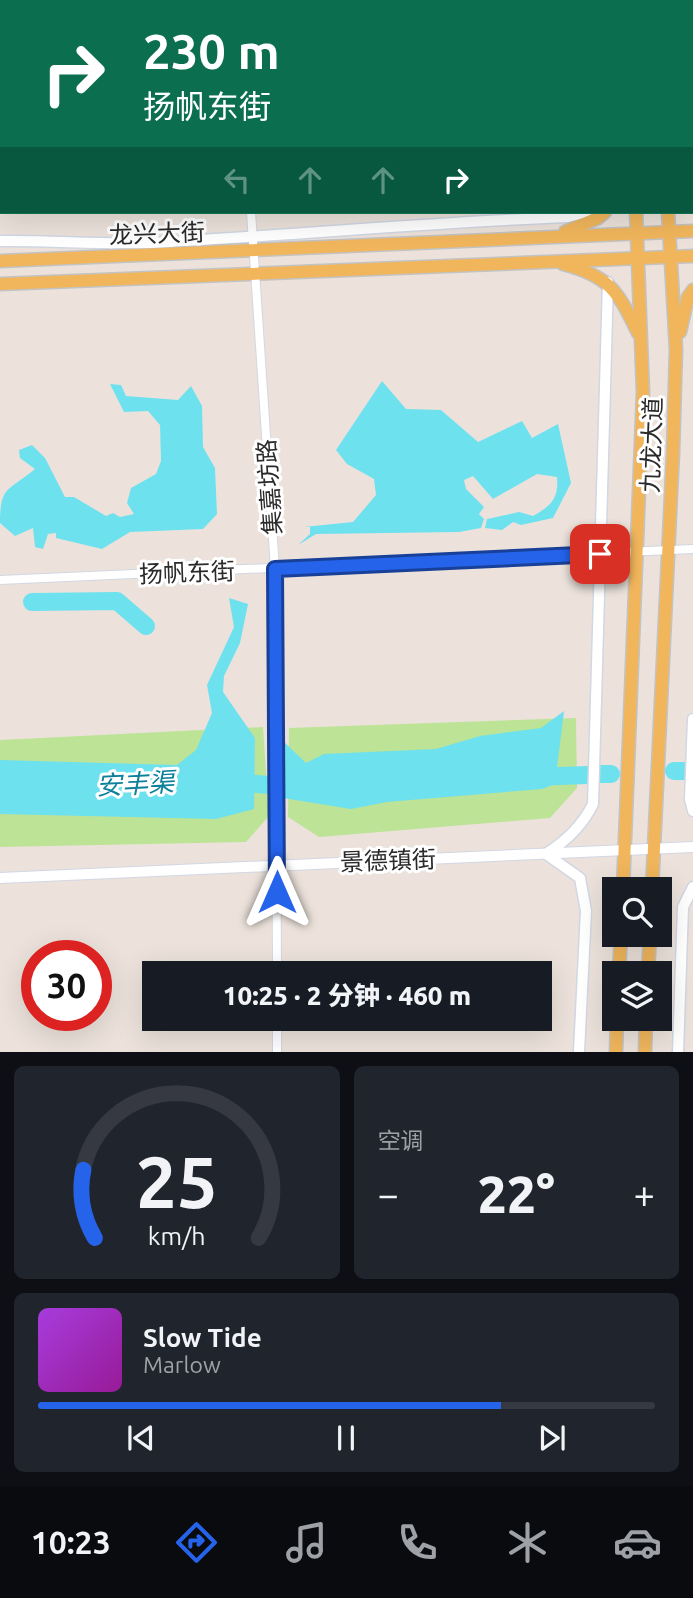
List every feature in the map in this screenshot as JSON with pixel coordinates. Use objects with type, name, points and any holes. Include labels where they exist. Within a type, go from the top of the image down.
[{"type":"main road","points":[[0,241],[97,245],[568,217],[579,214]]},
{"type":"main road","points":[[559,235],[603,214]]},
{"type":"main road","name":"九龙大道","points":[[624,877],[643,392],[636,214]]},
{"type":"main road","name":"九龙大道","points":[[652,877],[676,349],[673,257],[668,214]]},
{"type":"main road","name":"龙兴大街","points":[[0,261],[693,231]]},
{"type":"main road","name":"龙兴大街","points":[[0,284],[255,271],[693,256]]},
{"type":"main road","points":[[550,261],[592,272],[608,282],[625,305],[641,337]]},
{"type":"main road","points":[[579,1052],[586,911],[580,878],[546,854],[568,840],[584,821],[593,804],[608,282]]},
{"type":"main road","points":[[676,349],[688,297],[693,290]]},
{"type":"main road","points":[[693,719],[690,799],[693,811]]},
{"type":"main road","points":[[678,1052],[683,907],[693,887]]},
{"type":"main road","points":[[616,1052],[617,1031]]},
{"type":"main road","points":[[645,1052],[646,1031]]},
{"type":"street","name":"集嘉坊路","points":[[251,214],[275,569],[277,961]]},
{"type":"street","name":"扬帆东街","points":[[0,580],[693,549]]},
{"type":"street","name":"景德镇街","points":[[0,878],[693,847]]},
{"type":"street","points":[[277,1031],[277,1052]]},
{"type":"green space","points":[[576,718],[577,788],[550,818],[319,837],[288,817],[289,728]]},
{"type":"green space","points":[[263,727],[269,816],[246,842],[0,847],[0,740]]},
{"type":"water","points":[[382,381],[406,409],[441,410],[478,442],[522,421],[532,438],[558,424],[571,483],[553,518],[521,525],[513,522],[502,530],[485,528],[487,519],[519,512],[533,516],[545,509],[557,491],[557,477],[537,474],[493,499],[473,476],[464,480],[466,489],[484,507],[479,514],[484,519],[481,528],[459,532],[316,534],[298,545],[310,534],[310,527],[304,527],[353,522],[376,495],[374,479],[347,464],[336,450]]},
{"type":"water","points":[[110,384],[121,385],[126,396],[178,400],[191,386],[202,406],[203,447],[215,468],[217,514],[203,529],[130,532],[102,549],[56,538],[56,533],[48,534],[43,549],[35,547],[33,528],[15,536],[0,523],[4,495],[35,469],[20,458],[19,450],[32,445],[45,458],[65,497],[74,497],[106,516],[113,513],[120,517],[134,514],[127,503],[131,488],[156,474],[161,461],[160,425],[148,411],[124,412]]},
{"type":"water","points":[[229,598],[248,604],[240,643],[224,676],[223,692],[255,738],[254,809],[216,819],[0,814],[0,760],[177,765],[196,750],[212,713],[207,685],[234,627]]},
{"type":"water","points":[[564,711],[555,784],[542,789],[387,802],[351,809],[283,798],[283,741],[306,763],[324,754],[436,749],[480,736],[541,728]]},
{"type":"waterway","points":[[32,602],[117,601],[146,626]]},
{"type":"waterway","points":[[674,771],[686,771]]},
{"type":"waterway","points":[[599,774],[611,774]]},
{"type":"waterway","points":[[532,777],[588,775]]},
{"type":"waterway","name":"安丰渠","points":[[231,782],[269,785]]},
{"type":"route","points":[[277,892],[275,569],[600,554]]}]
